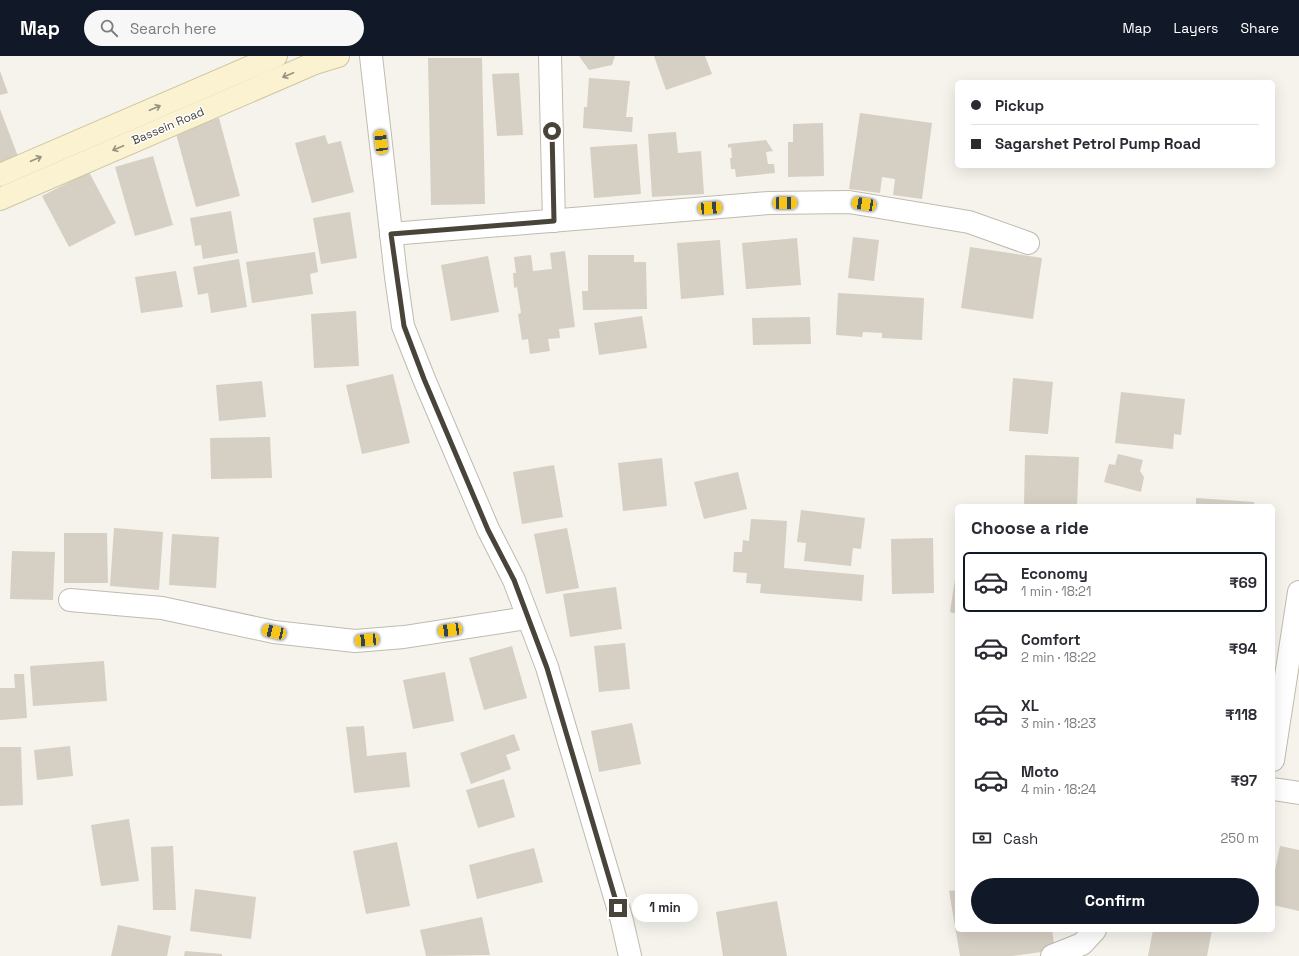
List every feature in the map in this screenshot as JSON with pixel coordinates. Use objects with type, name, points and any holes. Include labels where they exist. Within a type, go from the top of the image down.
[{"type":"main road","name":"Bassein Road","points":[[0,174],[276,56]]},
{"type":"main road","name":"Bassein Road","points":[[0,199],[314,60],[338,56]]},
{"type":"street","points":[[371,56],[391,234],[404,326],[424,379],[488,530],[514,580],[547,668],[622,921],[630,956]]},
{"type":"street","points":[[550,56],[554,221]]},
{"type":"street","points":[[391,234],[769,203],[849,202],[969,222],[1028,243]]},
{"type":"street","points":[[1275,747],[1299,592]]},
{"type":"street","points":[[70,600],[162,608],[274,632],[355,641],[404,637],[527,618]]},
{"type":"street","points":[[1275,789],[1299,793]]},
{"type":"street","points":[[1052,956],[1082,944],[1093,932]]},
{"type":"building","points":[[579,56],[615,56],[612,65],[589,70]]},
{"type":"building","points":[[654,56],[705,56],[712,74],[666,90]]},
{"type":"building","points":[[428,58],[482,58],[485,204],[431,205]]},
{"type":"building","points":[[0,71],[8,93],[0,95]]},
{"type":"building","points":[[519,73],[523,135],[497,136],[492,74]]},
{"type":"building","points":[[589,78],[630,81],[626,117],[633,117],[632,132],[583,128],[584,107],[587,107]]},
{"type":"building","points":[[0,109],[19,159],[0,166]]},
{"type":"building","points":[[860,113],[932,123],[922,199],[893,195],[895,179],[882,177],[880,193],[849,189]]},
{"type":"building","points":[[219,118],[240,196],[196,207],[175,130]]},
{"type":"building","points":[[823,123],[824,176],[788,177],[788,142],[793,142],[793,124]]},
{"type":"building","points":[[676,132],[678,153],[701,151],[704,194],[652,197],[648,134]]},
{"type":"building","points":[[325,135],[328,144],[341,141],[354,192],[312,203],[295,143]]},
{"type":"building","points":[[766,140],[773,151],[766,152],[768,164],[774,164],[775,173],[736,177],[735,169],[731,169],[731,147],[728,148],[728,144]]},
{"type":"building","points":[[637,144],[641,194],[594,198],[590,147]]},
{"type":"building","points":[[153,156],[173,225],[135,236],[115,167]]},
{"type":"building","points":[[89,172],[116,223],[69,247],[42,196]]},
{"type":"building","points":[[231,211],[238,253],[203,259],[201,245],[195,246],[190,218]]},
{"type":"building","points":[[350,212],[357,258],[321,264],[313,218]]},
{"type":"building","points":[[853,237],[879,240],[874,281],[848,278]]},
{"type":"building","points":[[797,238],[801,285],[746,289],[742,243]]},
{"type":"building","points":[[720,240],[724,295],[681,299],[677,243]]},
{"type":"building","points":[[970,247],[1042,258],[1033,319],[961,308]]},
{"type":"building","points":[[565,251],[575,327],[559,329],[560,338],[548,339],[550,351],[530,354],[528,339],[522,340],[518,314],[521,313],[517,287],[514,288],[513,273],[516,273],[514,257],[531,255],[533,271],[552,269],[550,253]]},
{"type":"building","points":[[315,252],[318,272],[310,274],[313,294],[252,303],[246,262]]},
{"type":"building","points":[[588,255],[634,255],[634,262],[646,262],[647,309],[583,310],[582,291],[588,291]]},
{"type":"building","points":[[488,256],[499,312],[451,321],[441,265]]},
{"type":"building","points":[[239,259],[247,307],[211,313],[208,293],[198,295],[193,267]]},
{"type":"building","points":[[176,271],[183,307],[141,313],[135,277]]},
{"type":"building","points":[[838,293],[924,298],[922,340],[882,338],[882,333],[863,332],[862,337],[836,335]]},
{"type":"building","points":[[356,311],[359,366],[314,368],[311,314]]},
{"type":"building","points":[[642,316],[647,348],[599,355],[594,323]]},
{"type":"building","points":[[810,317],[811,344],[753,345],[752,318]]},
{"type":"building","points":[[393,374],[410,443],[362,454],[346,385]]},
{"type":"building","points":[[1013,378],[1053,382],[1048,434],[1009,431]]},
{"type":"building","points":[[262,381],[266,417],[219,421],[216,385]]},
{"type":"building","points":[[1121,392],[1185,399],[1181,435],[1174,434],[1173,449],[1115,443]]},
{"type":"building","points":[[270,437],[272,478],[211,479],[210,438]]},
{"type":"building","points":[[1118,454],[1143,460],[1140,471],[1144,477],[1141,492],[1104,482],[1109,464],[1115,465]]},
{"type":"building","points":[[1025,455],[1079,457],[1077,504],[1024,504]]},
{"type":"building","points":[[662,458],[667,506],[623,511],[618,463]]},
{"type":"building","points":[[554,465],[563,517],[522,524],[513,472]]},
{"type":"building","points":[[738,472],[747,509],[704,519],[694,482]]},
{"type":"building","points":[[1196,498],[1254,502],[1254,504],[1196,504]]},
{"type":"building","points":[[801,510],[865,518],[861,549],[853,548],[851,566],[804,561],[806,543],[797,542]]},
{"type":"building","points":[[751,519],[787,521],[784,568],[864,575],[862,601],[760,593],[761,584],[746,583],[747,573],[733,572],[734,552],[742,552],[743,540],[749,541]]},
{"type":"building","points":[[114,528],[163,532],[159,590],[110,586]]},
{"type":"building","points":[[567,528],[579,588],[546,594],[534,534]]},
{"type":"building","points":[[64,533],[107,533],[108,583],[64,583]]},
{"type":"building","points":[[172,534],[219,537],[216,588],[169,585]]},
{"type":"building","points":[[933,538],[934,593],[892,594],[891,539]]},
{"type":"building","points":[[12,551],[55,552],[53,600],[10,599]]},
{"type":"building","points":[[955,579],[955,613],[950,612]]},
{"type":"building","points":[[616,587],[622,629],[570,637],[563,594]]},
{"type":"building","points":[[625,643],[630,689],[599,692],[594,646]]},
{"type":"building","points":[[512,646],[527,698],[484,710],[469,658]]},
{"type":"building","points":[[104,661],[107,701],[33,706],[30,666]]},
{"type":"building","points":[[445,672],[454,721],[413,729],[403,680]]},
{"type":"building","points":[[14,674],[24,674],[27,718],[0,720],[0,688],[15,688]]},
{"type":"building","points":[[632,723],[641,764],[599,772],[591,731]]},
{"type":"building","points":[[364,726],[367,756],[406,752],[410,787],[354,793],[346,727]]},
{"type":"building","points":[[514,734],[520,750],[506,755],[511,769],[471,784],[460,753]]},
{"type":"building","points":[[70,746],[73,776],[37,780],[34,750]]},
{"type":"building","points":[[0,747],[21,747],[23,805],[0,806]]},
{"type":"building","points":[[504,779],[515,817],[478,828],[466,790]]},
{"type":"building","points":[[129,819],[139,881],[101,886],[91,825]]},
{"type":"building","points":[[397,842],[410,906],[366,914],[353,851]]},
{"type":"building","points":[[173,846],[176,910],[153,910],[151,847]]},
{"type":"building","points":[[1280,846],[1299,850],[1299,911],[1275,905],[1275,870]]},
{"type":"building","points":[[534,848],[543,882],[477,899],[469,865]]},
{"type":"building","points":[[195,889],[256,897],[251,939],[190,931]]},
{"type":"building","points":[[955,890],[955,926],[949,891]]},
{"type":"building","points":[[777,901],[787,956],[723,956],[716,912]]},
{"type":"building","points":[[482,917],[490,955],[426,956],[420,930]]},
{"type":"building","points":[[118,925],[171,936],[167,956],[111,956]]},
{"type":"building","points":[[956,932],[1052,932],[1055,950],[1012,956],[960,956]]},
{"type":"building","points":[[1153,932],[1212,932],[1207,956],[1148,956]]},
{"type":"building","points":[[185,951],[222,954],[222,956],[184,956]]},
{"type":"route","points":[[552,131],[554,221],[391,234],[404,326],[424,379],[488,530],[514,580],[547,668],[618,908]]}]
